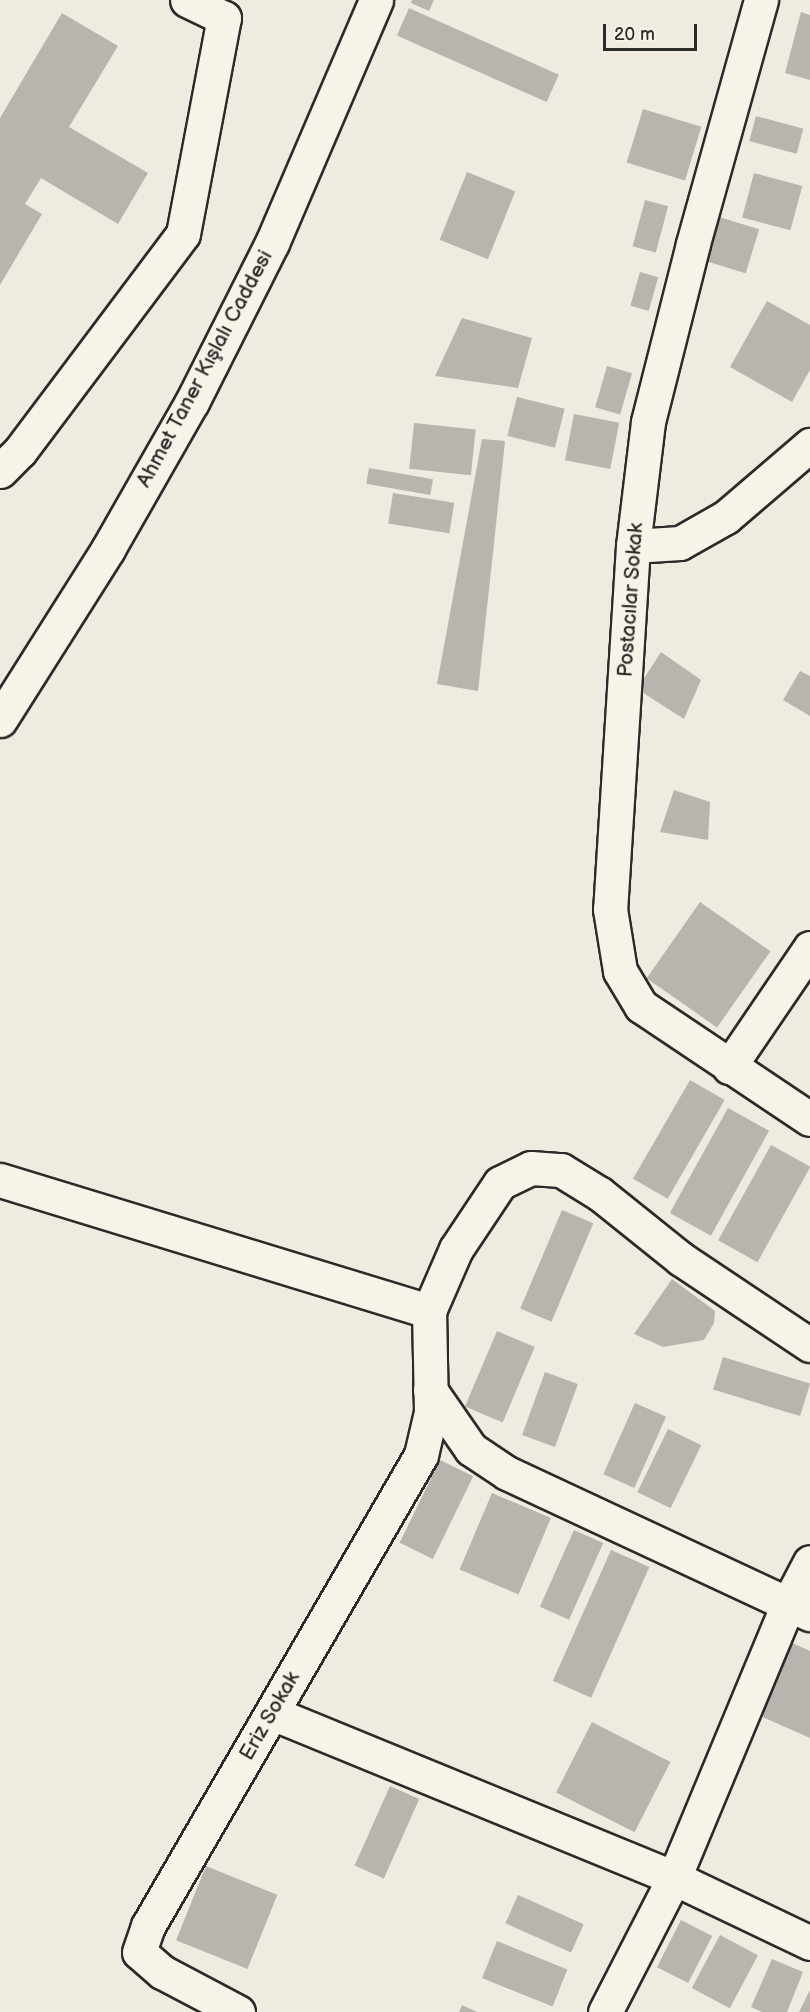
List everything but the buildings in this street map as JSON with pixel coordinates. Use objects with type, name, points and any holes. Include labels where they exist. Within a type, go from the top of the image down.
[{"type":"street","points":[[0,471],[20,451],[183,234],[224,18],[187,0]]},
{"type":"street","name":"Ahmet Taner Kışlalı Caddesi","points":[[0,720],[108,549],[192,402],[272,243],[376,0]]},
{"type":"street","name":"Postacılar Sokak","points":[[761,0],[693,244],[648,422],[633,546],[610,909],[620,970],[641,1006],[810,1119]]},
{"type":"street","points":[[633,546],[681,543],[726,517],[810,445]]},
{"type":"street","points":[[729,1067],[810,948]]},
{"type":"street","points":[[0,1180],[429,1311],[456,1249],[501,1183],[531,1168],[561,1170],[600,1194],[681,1259],[810,1345]]},
{"type":"street","name":"Eriz Sokak","points":[[238,2012],[162,1972],[139,1952],[148,1926],[421,1455],[431,1412],[429,1311]]},
{"type":"street","points":[[430,1381],[471,1449],[507,1473],[799,1609]]},
{"type":"street","points":[[605,2012],[674,1878],[799,1609],[810,1562]]},
{"type":"street","points":[[272,1713],[674,1878],[810,1943]]}]
